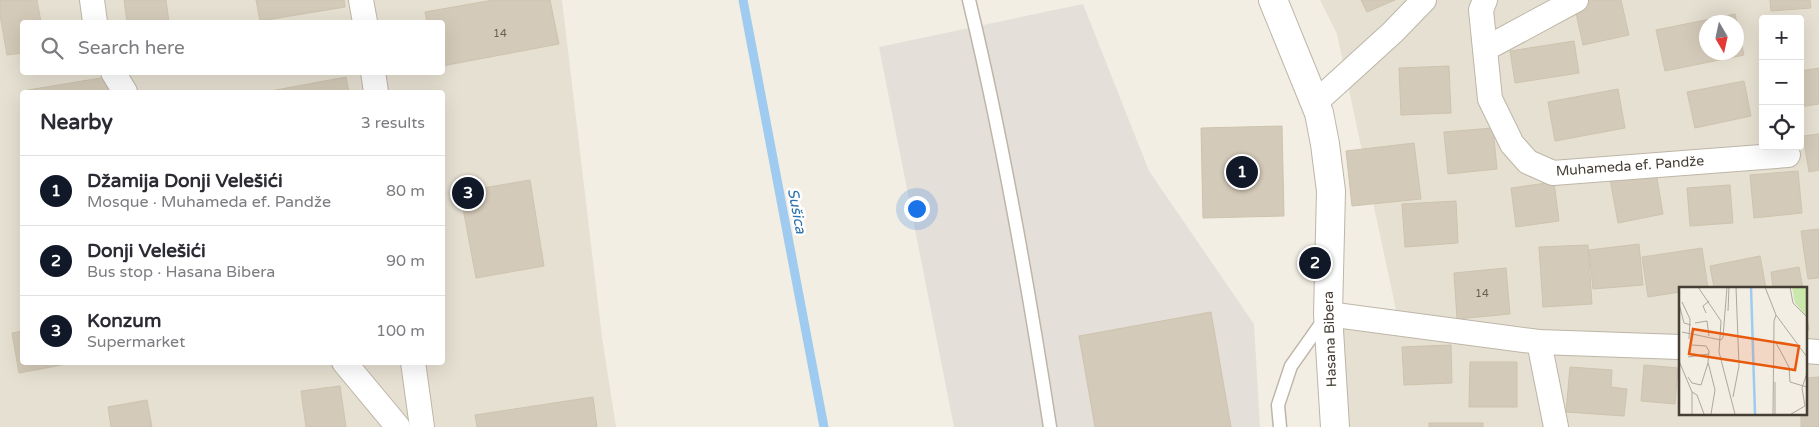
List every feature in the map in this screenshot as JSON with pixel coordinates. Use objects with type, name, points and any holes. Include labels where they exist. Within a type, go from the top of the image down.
[{"type":"street","points":[[92,0],[95,20]]},
{"type":"street","points":[[361,0],[365,20]]},
{"type":"street","points":[[1273,0],[1315,103],[1424,0]]},
{"type":"street","name":"Muhameda ef. Pandže","points":[[1484,0],[1481,10],[1490,99],[1512,144],[1528,162],[1552,173],[1788,154]]},
{"type":"street","points":[[1485,49],[1576,0]]},
{"type":"street","points":[[115,75],[124,90]]},
{"type":"street","points":[[373,75],[376,90]]},
{"type":"street","name":"Hasana Bibera","points":[[1315,103],[1325,144],[1331,191],[1328,314],[1335,427]]},
{"type":"street","points":[[1328,314],[1539,342],[1679,347]]},
{"type":"street","points":[[1539,342],[1556,427]]},
{"type":"street","points":[[1806,351],[1819,352]]},
{"type":"street","points":[[346,365],[398,427]]},
{"type":"street","points":[[413,365],[422,427]]},
{"type":"lane","points":[[969,0],[992,98],[1038,348],[1050,427]]},
{"type":"lane","points":[[1280,427],[1278,405],[1291,366],[1328,314]]},
{"type":"shaded area","points":[[0,0],[562,0],[602,337],[616,427],[0,427]]},
{"type":"shaded area","points":[[1320,0],[1819,0],[1819,427],[1337,427],[1328,314],[1399,324],[1337,34]]},
{"type":"shaded area","points":[[1083,4],[1149,171],[1254,324],[1260,427],[954,427],[879,47]]},
{"type":"building","points":[[0,0],[37,0],[41,20],[20,20],[20,53],[7,55],[0,15]]},
{"type":"building","points":[[124,0],[166,0],[169,20],[127,20]]},
{"type":"building","points":[[256,0],[344,0],[345,7],[260,20]]},
{"type":"building","points":[[493,0],[550,0],[559,44],[445,65],[445,20],[427,20],[425,12]]},
{"type":"building","points":[[1361,0],[1395,0],[1367,12]]},
{"type":"building","points":[[1591,0],[1621,0],[1629,35],[1583,45],[1574,4]]},
{"type":"building","points":[[1770,0],[1810,0],[1811,8],[1771,11]]},
{"type":"building","points":[[1699,21],[1699,60],[1719,60],[1665,71],[1656,30]]},
{"type":"building","points":[[1574,41],[1579,73],[1515,83],[1510,51]]},
{"type":"building","points":[[1449,66],[1451,113],[1401,115],[1399,68]]},
{"type":"building","points":[[1819,68],[1819,104],[1804,106],[1804,70]]},
{"type":"building","points":[[107,77],[109,90],[28,90]]},
{"type":"building","points":[[346,77],[349,90],[276,90]]},
{"type":"building","points":[[1744,81],[1751,116],[1695,128],[1687,92]]},
{"type":"building","points":[[1618,89],[1625,128],[1555,141],[1548,102]]},
{"type":"building","points":[[1282,126],[1284,216],[1203,218],[1201,128]]},
{"type":"building","points":[[1493,128],[1497,169],[1448,174],[1444,132]]},
{"type":"building","points":[[1819,134],[1819,170],[1809,172],[1804,136]]},
{"type":"building","points":[[1414,143],[1421,199],[1352,206],[1346,151]]},
{"type":"building","points":[[1798,171],[1802,213],[1754,218],[1750,175]]},
{"type":"building","points":[[1656,172],[1663,214],[1618,223],[1610,179]]},
{"type":"building","points":[[530,180],[544,266],[476,278],[460,192]]},
{"type":"building","points":[[1554,182],[1559,221],[1516,227],[1511,188]]},
{"type":"building","points":[[1730,185],[1733,223],[1690,226],[1687,188]]},
{"type":"building","points":[[1456,201],[1458,243],[1405,247],[1402,204]]},
{"type":"building","points":[[1819,229],[1819,278],[1808,279],[1801,231]]},
{"type":"building","points":[[1639,244],[1643,285],[1593,289],[1589,250]]},
{"type":"building","points":[[1588,245],[1592,304],[1543,307],[1539,247]]},
{"type":"building","points":[[1702,248],[1708,287],[1679,287],[1679,292],[1648,297],[1642,257]]},
{"type":"building","points":[[1760,256],[1766,287],[1714,287],[1710,266]]},
{"type":"building","points":[[1799,267],[1803,287],[1773,287],[1771,272]]},
{"type":"building","points":[[1506,268],[1510,314],[1457,319],[1454,273]]},
{"type":"building","points":[[1806,311],[1809,330],[1806,331]]},
{"type":"building","points":[[1211,312],[1231,427],[1095,427],[1079,336]]},
{"type":"building","points":[[20,331],[20,365],[61,365],[19,373],[12,333]]},
{"type":"building","points":[[1451,345],[1452,383],[1404,385],[1402,347]]},
{"type":"building","points":[[1470,362],[1517,362],[1517,407],[1469,407]]},
{"type":"building","points":[[1644,365],[1678,368],[1675,404],[1641,401]]},
{"type":"building","points":[[1570,367],[1612,370],[1611,387],[1627,389],[1624,416],[1566,412]]},
{"type":"building","points":[[1819,377],[1819,427],[1801,427],[1801,414],[1806,414],[1806,378]]},
{"type":"building","points":[[340,386],[346,427],[306,427],[301,391]]},
{"type":"building","points":[[593,397],[597,427],[477,427],[475,415]]},
{"type":"building","points":[[147,400],[152,427],[111,427],[108,407]]},
{"type":"building","points":[[1429,423],[1483,423],[1483,427],[1429,427]]},
{"type":"waterway","name":"Sušica","points":[[743,0],[824,427]]},
{"type":"place","name":"Džamija Donji Velešići","points":[[1242,172]]},
{"type":"place","name":"Konzum","points":[[468,193]]},
{"type":"place","name":"Donji Velešići","points":[[1315,263]]}]
